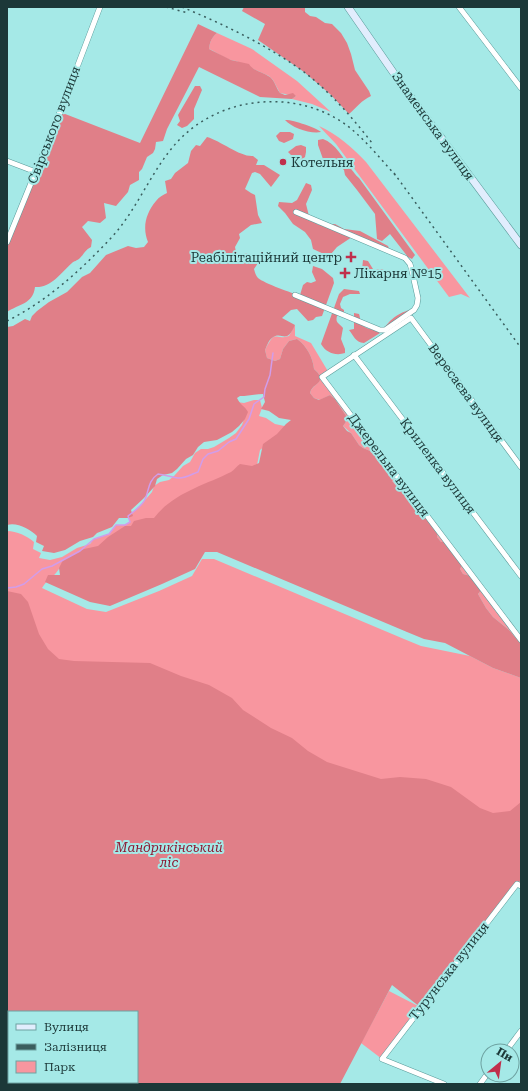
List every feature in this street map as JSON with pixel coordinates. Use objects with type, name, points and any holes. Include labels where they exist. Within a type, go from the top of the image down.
[{"type":"main road","name":"Знаменська вулиця","points":[[348,7],[402,84],[521,244]]},
{"type":"street","name":"Свірського вулиця","points":[[7,242],[36,172],[100,7]]},
{"type":"street","points":[[459,7],[521,88]]},
{"type":"street","points":[[7,161],[36,172]]},
{"type":"street","points":[[296,212],[405,258],[410,264],[418,298],[417,305],[414,310],[385,330],[380,330],[296,295]]},
{"type":"street","name":"Джерельна вулиця","points":[[411,318],[322,377],[521,640]]},
{"type":"street","name":"Вересаєва вулиця","points":[[411,318],[521,467]]},
{"type":"street","points":[[374,342],[380,330]]},
{"type":"street","name":"Криленка вулиця","points":[[354,355],[521,576]]},
{"type":"street","name":"Турунська вулиця","points":[[444,1084],[382,1059],[519,885]]},
{"type":"street","points":[[512,1043],[521,1031]]},
{"type":"green space","points":[[244,7],[305,7],[305,12],[310,16],[316,17],[325,23],[332,24],[341,33],[347,43],[355,70],[371,96],[349,114],[330,94],[304,72],[258,40],[265,24],[242,11]]},
{"type":"green space","points":[[198,24],[217,33],[211,40],[209,49],[231,60],[249,64],[253,68],[270,77],[280,93],[285,95],[293,93],[296,96],[292,99],[260,97],[199,67],[167,129],[163,141],[156,142],[153,153],[147,157],[142,169],[139,172],[139,180],[130,185],[128,192],[116,206],[104,203],[106,218],[100,223],[88,221],[82,227],[92,240],[91,247],[51,282],[41,287],[35,287],[34,293],[25,303],[7,312],[7,242],[60,112],[140,143]]},
{"type":"green space","points":[[217,33],[252,49],[297,81],[331,112],[312,104],[292,99],[296,96],[280,93],[269,76],[236,61],[225,58],[209,49],[211,40]]},
{"type":"green space","points":[[195,86],[200,86],[202,90],[194,109],[194,119],[187,126],[182,128],[177,125],[180,121],[178,115]]},
{"type":"green space","points":[[285,120],[304,124],[321,132],[302,130],[292,126]]},
{"type":"green space","points":[[319,126],[344,141],[366,162],[470,298],[461,294],[449,297],[336,144]]},
{"type":"green space","points":[[280,132],[290,132],[294,134],[293,139],[284,143],[279,141],[276,136]]},
{"type":"green space","points":[[207,137],[242,154],[253,156],[258,160],[256,165],[264,165],[280,175],[271,187],[260,174],[255,172],[252,173],[245,189],[255,195],[258,215],[262,223],[251,225],[239,234],[240,238],[235,247],[236,252],[240,255],[244,253],[254,255],[263,252],[262,257],[254,269],[258,278],[266,283],[300,295],[303,285],[307,282],[311,283],[316,281],[312,272],[313,266],[322,269],[333,278],[334,283],[322,316],[308,321],[297,309],[291,310],[282,318],[295,325],[292,331],[289,335],[275,336],[271,339],[265,350],[267,358],[275,361],[280,359],[283,349],[289,341],[297,339],[304,345],[311,357],[314,369],[321,378],[312,388],[310,393],[314,398],[319,400],[330,395],[335,399],[348,419],[343,426],[351,433],[359,445],[375,453],[393,473],[392,481],[398,488],[410,493],[438,532],[437,537],[441,542],[446,542],[462,565],[460,569],[463,574],[471,576],[482,589],[478,594],[486,608],[493,617],[509,630],[521,644],[521,678],[493,668],[445,643],[424,639],[217,552],[205,552],[195,569],[110,606],[90,602],[45,582],[48,575],[60,575],[59,568],[63,560],[84,549],[98,546],[108,537],[125,526],[131,526],[134,521],[154,518],[170,502],[190,490],[231,472],[240,464],[252,466],[259,463],[263,444],[277,434],[291,420],[279,418],[269,411],[261,409],[265,402],[263,394],[240,396],[237,398],[248,412],[245,419],[239,426],[232,432],[217,440],[204,442],[198,447],[193,455],[186,459],[172,473],[163,475],[157,479],[155,486],[131,510],[133,516],[128,518],[119,518],[112,527],[97,533],[93,537],[80,541],[65,550],[54,553],[42,551],[44,546],[36,542],[37,536],[31,531],[15,524],[7,525],[7,327],[13,326],[25,319],[30,321],[32,316],[37,311],[67,292],[82,277],[90,273],[106,255],[128,246],[136,248],[144,247],[148,242],[145,231],[147,215],[157,200],[167,193],[165,181],[171,179],[175,173],[188,163],[191,151],[196,145],[200,146]]},
{"type":"green space","points":[[323,139],[335,148],[359,178],[415,255],[412,259],[408,257],[390,234],[382,241],[377,239],[375,214],[345,175],[344,170],[333,159],[323,159],[318,145],[318,140]]},
{"type":"green space","points":[[301,145],[306,147],[306,152],[305,157],[301,160],[297,156],[292,156],[288,152],[296,146]]},
{"type":"green space","points":[[306,183],[311,185],[312,190],[306,204],[310,220],[319,225],[335,224],[344,229],[360,231],[388,246],[390,251],[355,235],[337,247],[331,254],[326,255],[313,249],[311,240],[305,232],[293,224],[278,206],[279,202],[292,203],[297,200]]},
{"type":"green space","points":[[363,260],[368,261],[373,269],[384,269],[386,273],[383,277],[378,279],[362,270]]},
{"type":"green space","points":[[344,289],[359,291],[360,294],[350,294],[343,297],[340,304],[341,308],[344,310],[344,313],[337,316],[337,320],[343,328],[341,339],[345,353],[335,354],[328,352],[321,344],[339,294]]},
{"type":"green space","points":[[410,310],[409,315],[364,343],[357,340],[349,330],[354,329],[354,313],[359,314],[361,323],[364,327],[379,330],[385,327],[392,319],[405,311]]},
{"type":"green space","points":[[295,325],[295,336],[311,343],[329,373],[322,378],[409,493],[398,488],[392,481],[393,473],[375,453],[359,445],[351,433],[343,426],[348,419],[335,399],[330,395],[320,400],[314,398],[310,393],[321,378],[314,369],[309,352],[301,342],[297,339],[289,341],[283,349],[280,359],[275,361],[267,358],[265,350],[271,339],[273,337],[289,336]]},
{"type":"green space","points":[[260,400],[262,408],[259,416],[266,418],[275,424],[289,427],[260,450],[256,470],[160,515],[128,533],[60,567],[42,588],[87,609],[106,612],[192,576],[202,559],[214,559],[421,646],[470,656],[493,668],[521,678],[521,804],[506,818],[378,785],[56,665],[7,599],[7,531],[22,534],[34,542],[33,549],[41,553],[39,558],[50,560],[62,557],[77,548],[90,544],[94,539],[109,534],[116,525],[125,525],[130,522],[128,516],[140,506],[152,492],[154,486],[160,482],[169,480],[174,476],[183,466],[190,462],[195,453],[201,449],[214,447],[236,433],[242,425],[244,419],[237,402],[244,403]]},
{"type":"green space","points":[[421,509],[521,640],[521,644],[509,630],[493,617],[486,608],[478,594],[482,589],[471,576],[463,574],[460,569],[462,565],[446,542],[441,542],[437,537],[438,532]]},
{"type":"green space","name":"Мандрикінський ліс","points":[[7,591],[21,594],[28,602],[39,634],[48,649],[59,659],[74,661],[150,663],[181,676],[209,685],[232,698],[243,710],[271,728],[292,738],[308,751],[327,762],[381,779],[400,777],[426,779],[451,787],[480,808],[493,813],[510,811],[521,802],[521,880],[420,1007],[392,985],[340,1084],[7,1084]]},
{"type":"green space","points":[[389,991],[420,1007],[382,1059],[361,1043]]},
{"type":"waterway","points":[[7,588],[24,584],[42,569],[52,566],[80,551],[94,539],[109,534],[116,525],[125,525],[130,522],[128,516],[143,503],[151,482],[158,474],[180,478],[198,472],[203,459],[208,454],[218,451],[229,442],[236,439],[249,419],[254,404],[264,397],[270,375],[273,353]]},
{"type":"railway","points":[[166,7],[188,13]]},
{"type":"railway","points":[[182,7],[245,36],[290,62],[304,72],[340,105],[372,143]]},
{"type":"railway","points":[[7,321],[49,295],[87,262],[120,228],[156,170],[172,148],[189,131],[208,118],[229,109],[252,103],[275,102],[299,104],[321,111],[342,122],[358,134],[398,178]]},
{"type":"railway","points":[[394,173],[521,348]]},
{"type":"place","name":"Котельня","points":[[283,162]]},
{"type":"place","name":"Реабілітаційний центр","points":[[351,257]]},
{"type":"place","name":"Лікарня №15","points":[[345,273]]}]
